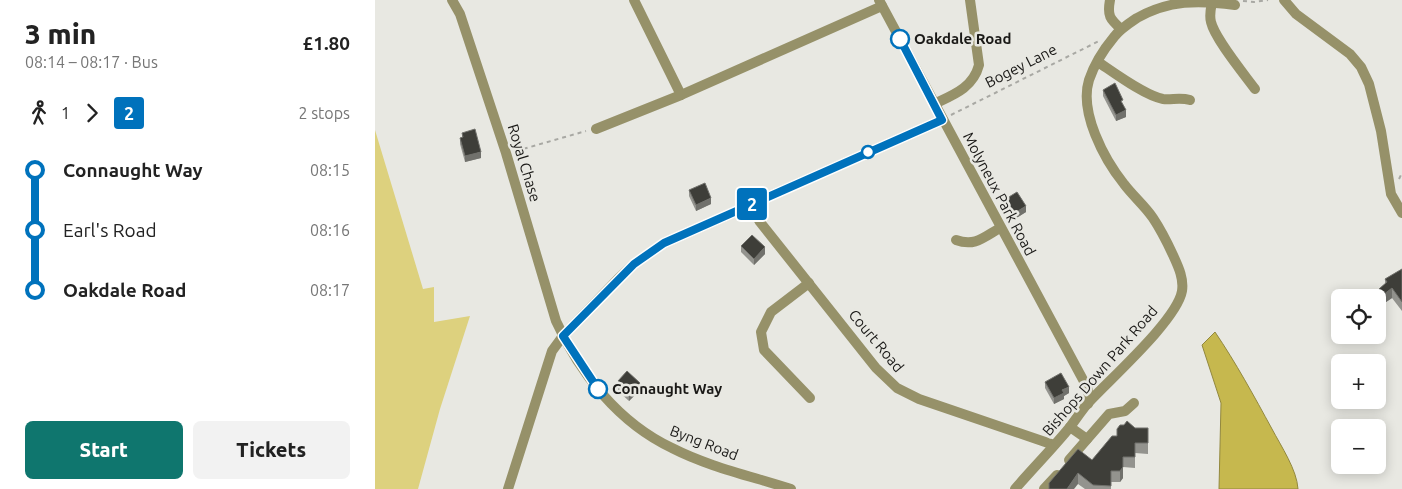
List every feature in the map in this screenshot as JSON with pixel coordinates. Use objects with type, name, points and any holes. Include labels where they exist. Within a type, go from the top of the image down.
[{"type":"street","name":"Royal Chase","points":[[453,0],[460,14],[506,153],[547,296],[563,336]]},
{"type":"street","points":[[634,0],[681,95]]},
{"type":"street","points":[[935,104],[961,92],[977,72],[979,65],[970,0]]},
{"type":"street","points":[[1110,0],[1108,11],[1111,20],[1121,29]]},
{"type":"street","name":"Bishops Down Park Road","points":[[1015,489],[1088,404],[1141,350],[1168,317],[1179,300],[1182,291],[1183,279],[1169,246],[1152,217],[1112,167],[1097,140],[1091,122],[1087,96],[1089,81],[1113,38],[1121,29],[1145,12],[1164,3],[1179,0],[1235,5]]},
{"type":"street","points":[[1284,0],[1296,14],[1350,54],[1361,67],[1369,84],[1381,131],[1391,194],[1402,213]]},
{"type":"street","points":[[1212,2],[1210,15],[1213,28],[1226,50],[1255,89]]},
{"type":"street","points":[[596,129],[681,95],[880,3]]},
{"type":"street","name":"Molyneux Park Road","points":[[880,3],[1088,389],[1088,404]]},
{"type":"street","points":[[1098,62],[1135,86],[1161,99],[1182,98],[1190,100]]},
{"type":"street","points":[[508,489],[549,358],[563,336],[634,264],[664,243],[942,120]]},
{"type":"street","name":"Court Road","points":[[751,204],[759,222],[876,368],[897,388],[919,399],[1054,445]]},
{"type":"street","points":[[956,240],[964,243],[975,243],[1000,228]]},
{"type":"street","points":[[809,283],[771,312],[761,332],[764,350],[810,398]]},
{"type":"street","name":"Byng Road","points":[[563,336],[590,379],[607,400],[651,437],[672,449],[695,458],[791,489]]},
{"type":"street","points":[[1044,489],[1109,414],[1125,411],[1134,403]]},
{"type":"street","points":[[1070,427],[1087,439]]},
{"type":"path","points":[[1235,5],[1236,1],[1254,2],[1268,0]]},
{"type":"path","name":"Bogey Lane","points":[[942,120],[1098,40],[1113,38]]},
{"type":"path","points":[[506,153],[596,129]]},
{"type":"shaded area","points":[[375,130],[423,289],[434,287],[434,322],[470,316],[440,409],[418,489],[375,489]]},
{"type":"shaded area","points":[[1215,332],[1245,380],[1284,450],[1295,474],[1298,489],[1219,489],[1221,403],[1202,345]]},
{"type":"building","points":[[1115,83],[1126,110],[1116,115],[1103,90]]},
{"type":"building","points":[[475,129],[481,152],[465,156],[460,138],[463,137],[462,133]]},
{"type":"building","points":[[705,183],[711,198],[696,205],[689,190]]},
{"type":"building","points":[[1017,192],[1026,206],[1013,214],[1004,200]]},
{"type":"building","points":[[752,235],[765,247],[754,259],[741,246]]},
{"type":"building","points":[[1402,269],[1402,302],[1392,288],[1386,293],[1386,289],[1379,289],[1387,282],[1385,279]]},
{"type":"building","points":[[627,371],[640,383],[629,395],[618,385],[620,383],[618,381]]},
{"type":"building","points":[[1061,373],[1069,387],[1062,390],[1064,393],[1054,398],[1045,382]]},
{"type":"building","points":[[1127,421],[1135,428],[1148,428],[1148,443],[1135,443],[1135,457],[1123,457],[1123,467],[1120,471],[1111,471],[1111,486],[1093,485],[1078,473],[1067,489],[1049,489],[1049,483],[1078,449],[1092,460],[1112,436],[1117,436],[1117,429]]},
{"type":"bus line","name":"2","points":[[598,389],[563,336],[634,264],[664,243],[942,120],[900,39]]},
{"type":"place","name":"Oakdale Road","points":[[900,39]]},
{"type":"place","name":"Connaught Way","points":[[598,389]]}]
